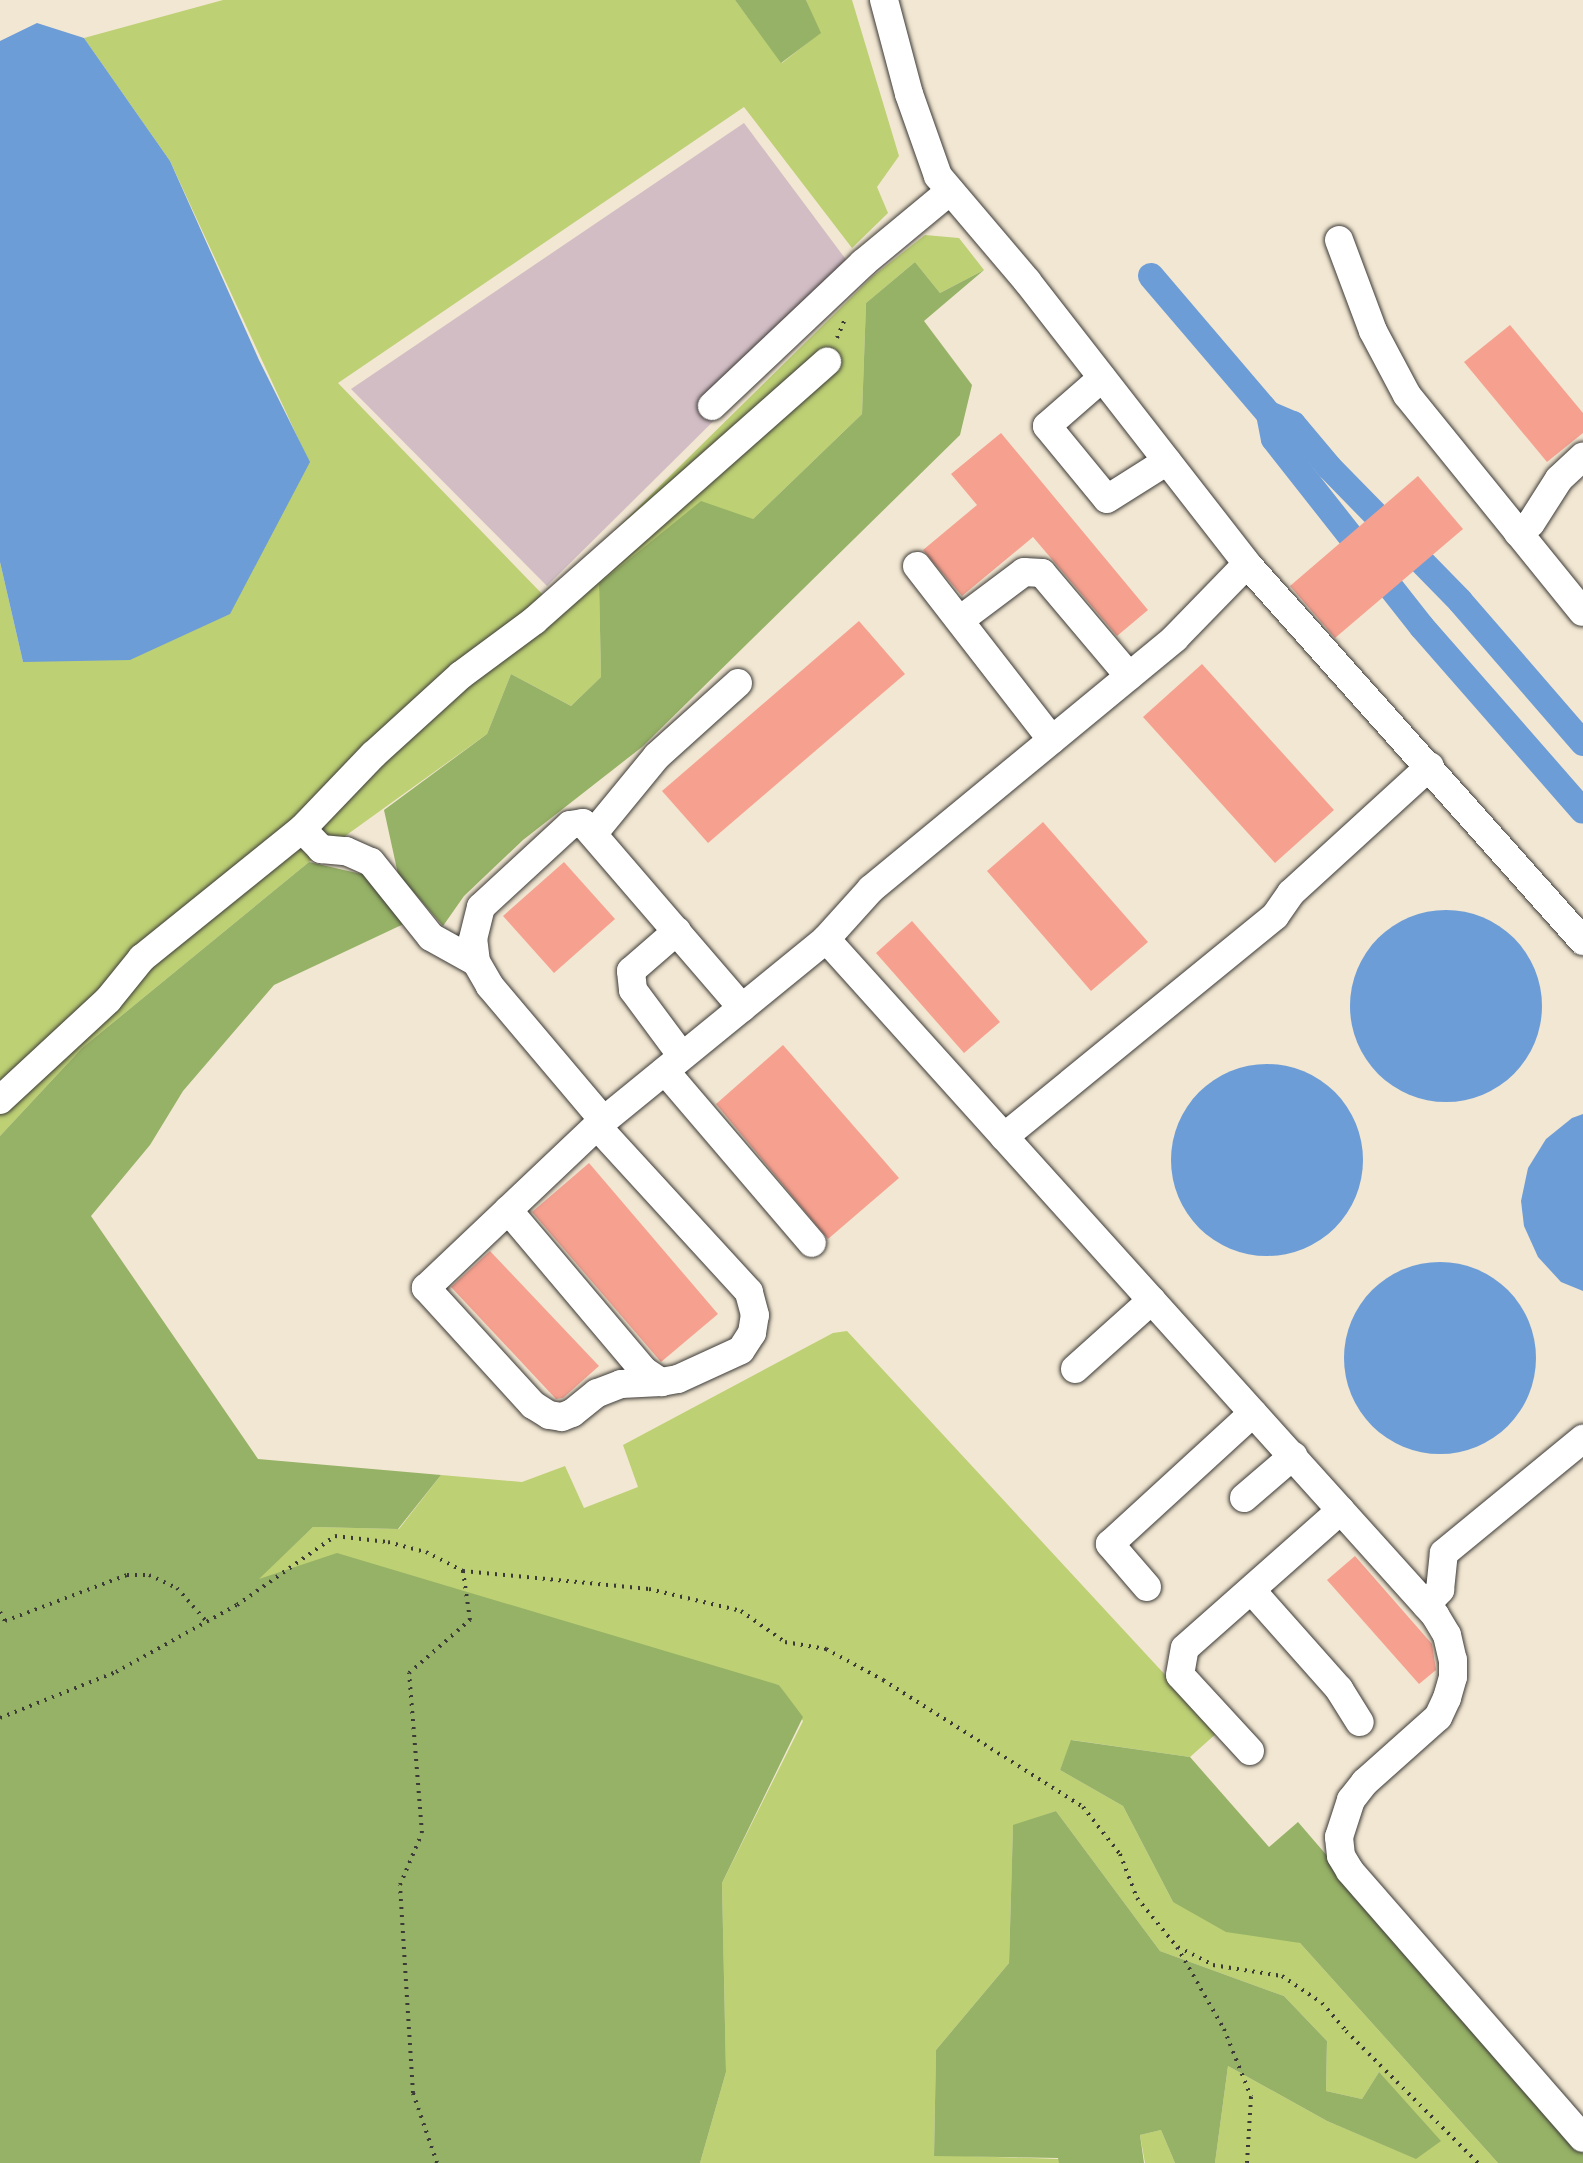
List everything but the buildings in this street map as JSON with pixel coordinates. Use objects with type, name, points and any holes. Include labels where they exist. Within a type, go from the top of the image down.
[{"type":"street","points":[[884,0],[909,94],[944,184],[1027,281],[1247,564],[1583,941]]},
{"type":"street","points":[[712,406],[944,184]]},
{"type":"street","points":[[1339,240],[1373,331],[1407,395],[1583,612]]},
{"type":"street","points":[[0,1100],[108,1000],[142,958],[302,829],[373,755],[461,675],[535,620],[827,362]]},
{"type":"street","points":[[1102,378],[1047,426],[1107,499],[1167,461]]},
{"type":"street","points":[[1518,533],[1531,523],[1559,479],[1583,457]]},
{"type":"street","points":[[742,1008],[583,823],[570,825],[481,907],[473,939],[476,962],[490,986],[600,1123],[749,1292],[755,1315],[752,1333],[741,1350],[678,1379],[621,1384],[597,1393],[572,1413],[549,1415],[533,1405],[426,1288],[600,1123],[674,1064],[826,939],[871,889],[1175,638],[1247,564]]},
{"type":"street","points":[[917,566],[1052,740]]},
{"type":"street","points":[[960,620],[1024,572],[1042,573],[1129,676]]},
{"type":"street","points":[[593,834],[657,756],[738,683]]},
{"type":"street","points":[[1004,1137],[1275,916],[1291,893],[1430,766]]},
{"type":"street","points":[[302,829],[321,849],[346,851],[371,862],[431,937],[476,962]]},
{"type":"street","points":[[677,931],[631,971],[633,990],[674,1064],[812,1243]]},
{"type":"street","points":[[826,939],[1426,1605],[1447,1635],[1453,1677],[1438,1717],[1365,1782],[1351,1800],[1339,1837],[1341,1856],[1350,1871],[1583,2138]]},
{"type":"street","points":[[508,1210],[643,1370],[661,1382]]},
{"type":"street","points":[[1075,1369],[1152,1300]]},
{"type":"street","points":[[1147,1587],[1110,1544],[1253,1413]]},
{"type":"street","points":[[1426,1605],[1440,1590],[1444,1553],[1583,1439]]},
{"type":"street","points":[[1244,1498],[1293,1456]]},
{"type":"street","points":[[1250,1751],[1180,1675],[1185,1648],[1253,1592],[1341,1510]]},
{"type":"street","points":[[1253,1592],[1339,1689],[1360,1722]]},
{"type":"path","points":[[0,1718],[116,1672],[237,1605],[335,1536],[388,1542],[426,1552],[463,1571],[649,1589],[741,1611],[785,1642],[826,1649],[883,1680],[1083,1807],[1120,1854],[1137,1898],[1177,1947],[1224,2029],[1251,2097],[1247,2163]]},
{"type":"path","points":[[437,2163],[413,2093],[400,1885],[422,1833],[409,1673],[470,1620],[463,1571]]},
{"type":"path","points":[[0,1612],[5,1621],[127,1575],[149,1575],[177,1588],[207,1622]]},
{"type":"path","points":[[1177,1947],[1213,1965],[1282,1976],[1322,2003],[1346,2031],[1393,2074],[1422,2110],[1478,2163]]},
{"type":"shaded area","points":[[744,123],[859,277],[547,586],[351,389]]},
{"type":"green space","points":[[223,0],[735,0],[782,63],[820,33],[806,0],[852,0],[899,156],[877,187],[888,213],[852,248],[744,107],[338,383],[546,598],[873,276],[925,235],[959,238],[984,270],[940,293],[915,262],[866,303],[862,414],[753,519],[599,584],[601,677],[571,706],[511,674],[487,734],[309,862],[82,1048],[0,1136],[0,562],[23,662],[309,462],[170,161],[84,38]]},
{"type":"green space","points":[[735,0],[806,0],[821,33],[781,63]]},
{"type":"green space","points":[[915,262],[940,293],[984,270],[924,321],[972,385],[960,435],[642,747],[523,840],[464,896],[443,926],[398,874],[384,810],[487,734],[511,674],[571,706],[601,677],[599,584],[701,501],[753,519],[862,414],[866,303]]},
{"type":"green space","points":[[309,862],[370,876],[410,921],[274,985],[183,1091],[150,1145],[91,1216],[258,1459],[441,1475],[398,1529],[313,1527],[259,1579],[337,1553],[779,1685],[803,1717],[722,1883],[726,2072],[700,2163],[0,2163],[0,1136],[82,1048]]},
{"type":"green space","points":[[847,1331],[1218,1732],[1190,1757],[1072,1740],[1060,1770],[1123,1806],[1173,1902],[1300,1943],[1498,2163],[1215,2163],[1228,2066],[1327,2121],[1415,2158],[1379,2072],[1362,2099],[1326,2091],[1327,2041],[1284,1996],[1160,1951],[1056,1811],[1013,1826],[1009,1963],[936,2050],[934,2155],[1059,2159],[1059,2163],[700,2163],[726,2072],[722,1883],[803,1721],[779,1685],[257,1580],[313,1527],[399,1529],[441,1475],[522,1482],[565,1466],[584,1508],[638,1487],[623,1445],[833,1333]]},
{"type":"green space","points":[[1071,1740],[1190,1757],[1269,1847],[1298,1822],[1583,2153],[1583,2163],[1498,2163],[1300,1943],[1226,1932],[1173,1902],[1123,1806],[1060,1770]]},
{"type":"green space","points":[[1056,1811],[1160,1951],[1284,1996],[1327,2041],[1326,2091],[1362,2099],[1379,2072],[1441,2141],[1416,2159],[1327,2121],[1228,2066],[1215,2163],[1175,2163],[1161,2130],[1140,2135],[1144,2163],[1059,2163],[1058,2158],[934,2156],[936,2050],[1009,1963],[1013,1825]]},
{"type":"green space","points":[[1161,2130],[1175,2163],[1145,2163],[1140,2135]]},
{"type":"water","points":[[37,23],[84,38],[170,161],[259,360],[310,462],[230,614],[130,660],[23,662],[0,562],[0,41]]},
{"type":"water","points":[[1446,910],[1483,917],[1514,938],[1535,969],[1542,1006],[1535,1043],[1514,1074],[1483,1095],[1446,1102],[1409,1095],[1378,1074],[1357,1043],[1350,1006],[1357,969],[1378,938],[1409,917]]},
{"type":"water","points":[[1267,1064],[1304,1071],[1335,1092],[1356,1123],[1363,1160],[1356,1197],[1335,1228],[1304,1249],[1267,1256],[1230,1249],[1199,1228],[1178,1197],[1171,1160],[1178,1123],[1199,1092],[1230,1071]]},
{"type":"water","points":[[1583,1114],[1583,1291],[1561,1282],[1538,1257],[1524,1226],[1521,1201],[1528,1168],[1546,1139],[1572,1118]]},
{"type":"water","points":[[1440,1262],[1477,1269],[1508,1290],[1529,1321],[1536,1358],[1529,1395],[1508,1426],[1477,1447],[1440,1454],[1403,1447],[1372,1426],[1351,1395],[1344,1358],[1351,1321],[1372,1290],[1403,1269]]},
{"type":"waterway","points":[[1151,276],[1269,414],[1293,424],[1329,467],[1460,601],[1583,743]]},
{"type":"waterway","points":[[1269,414],[1274,439],[1422,627],[1583,811]]}]
